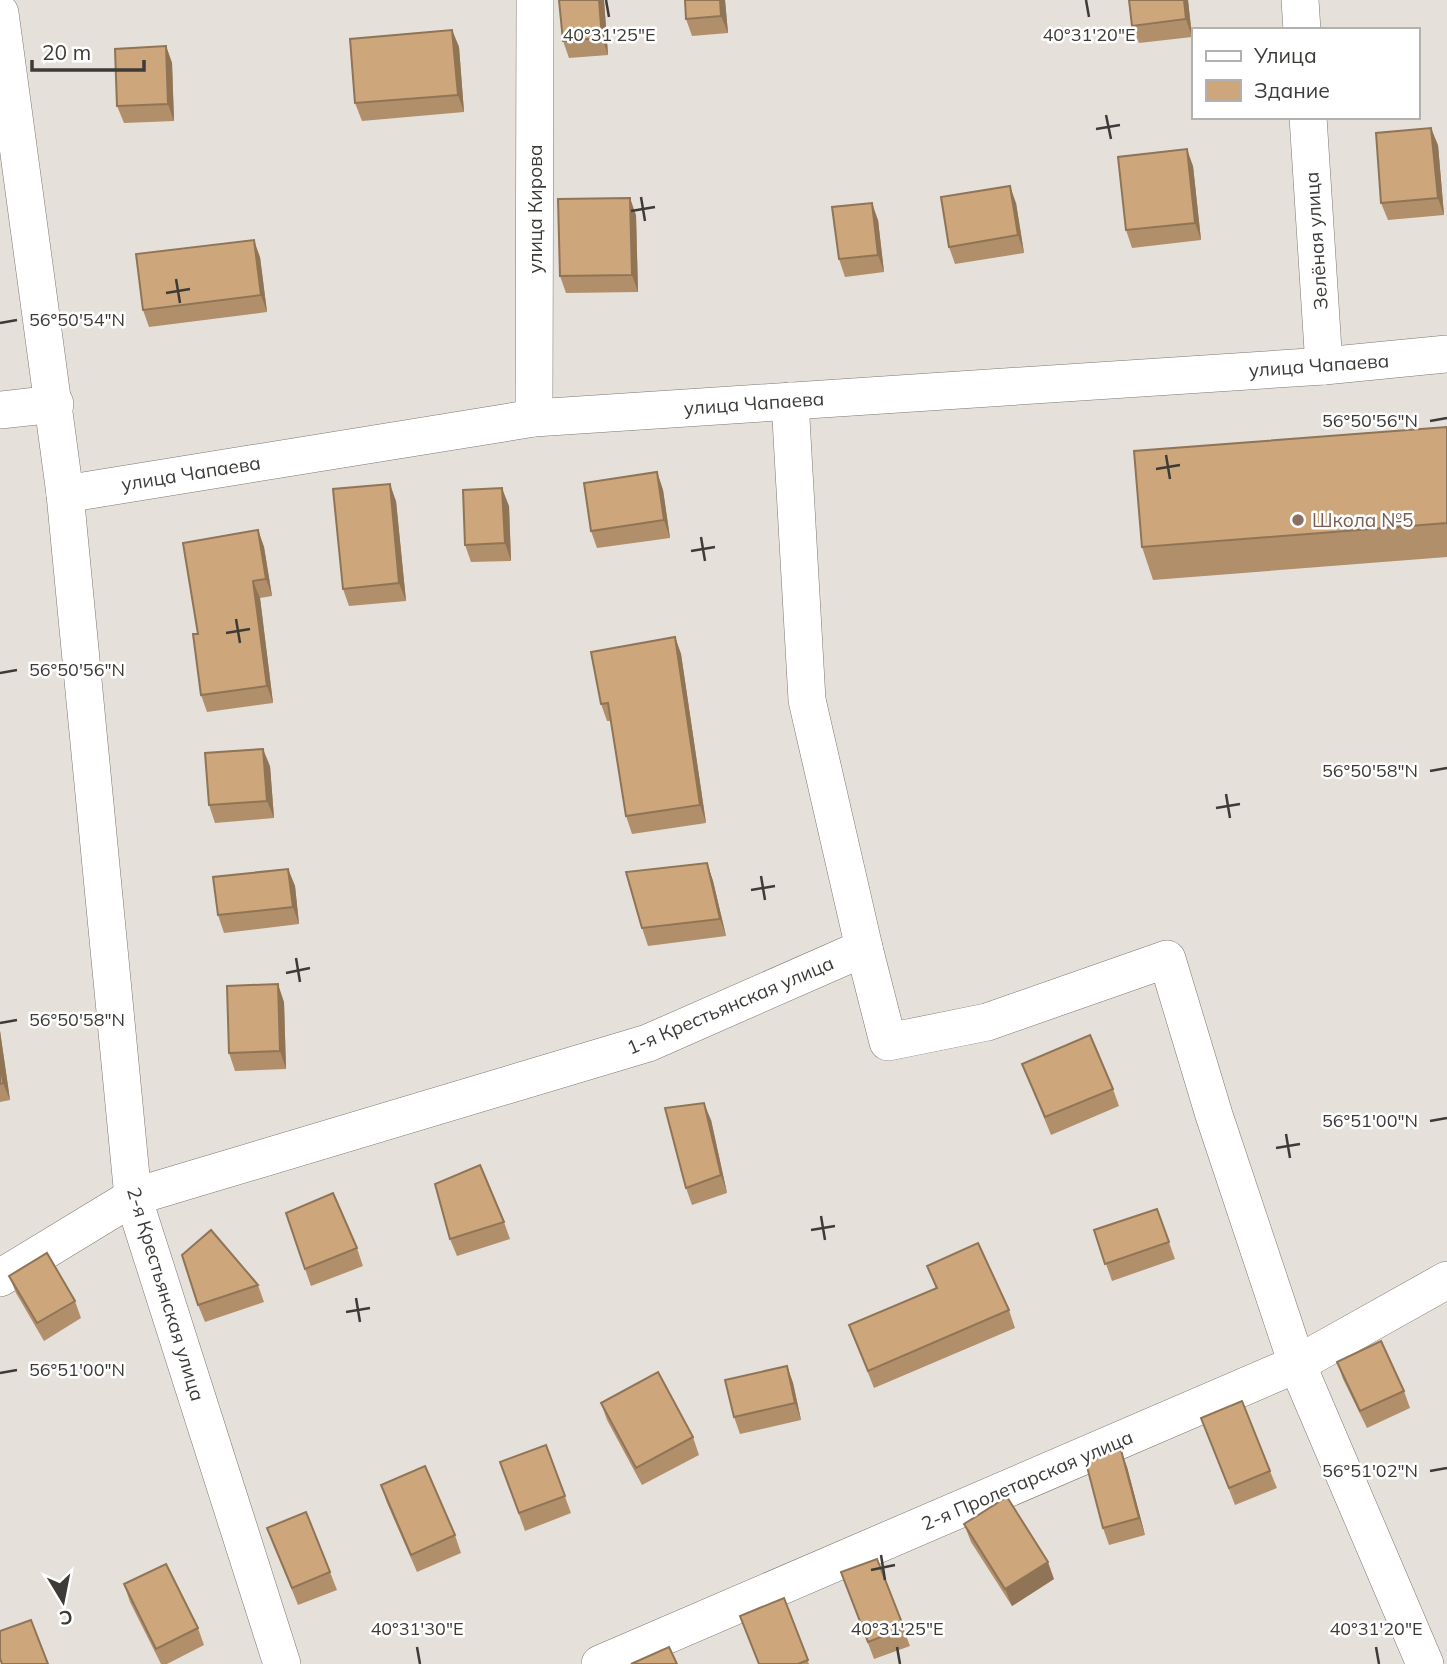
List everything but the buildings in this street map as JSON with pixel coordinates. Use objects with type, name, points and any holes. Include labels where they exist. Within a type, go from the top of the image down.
[{"type":"street","name":"улица Кирова","points":[[534,418],[535,0]]},
{"type":"street","points":[[1300,0],[1302,28]]},
{"type":"street","name":"2-я Крестьянская улица","points":[[0,13],[55,404],[132,1196],[282,1664]]},
{"type":"street","name":"Зелёная улица","points":[[1307,119],[1324,366]]},
{"type":"street","name":"улица Чапаева","points":[[65,494],[534,418],[1324,366],[1447,354]]},
{"type":"street","points":[[790,401],[807,700],[888,1042],[987,1022],[1167,959],[1214,1115],[1297,1364],[1425,1664]]},
{"type":"street","points":[[0,410],[55,404]]},
{"type":"street","name":"1-я Крестьянская улица","points":[[0,1278],[132,1196],[648,1043],[864,948]]},
{"type":"street","name":"2-я Пролетарская улица","points":[[600,1664],[1297,1364],[1447,1280]]},
{"type":"place","name":"Школа №5","points":[[1298,520]]}]
